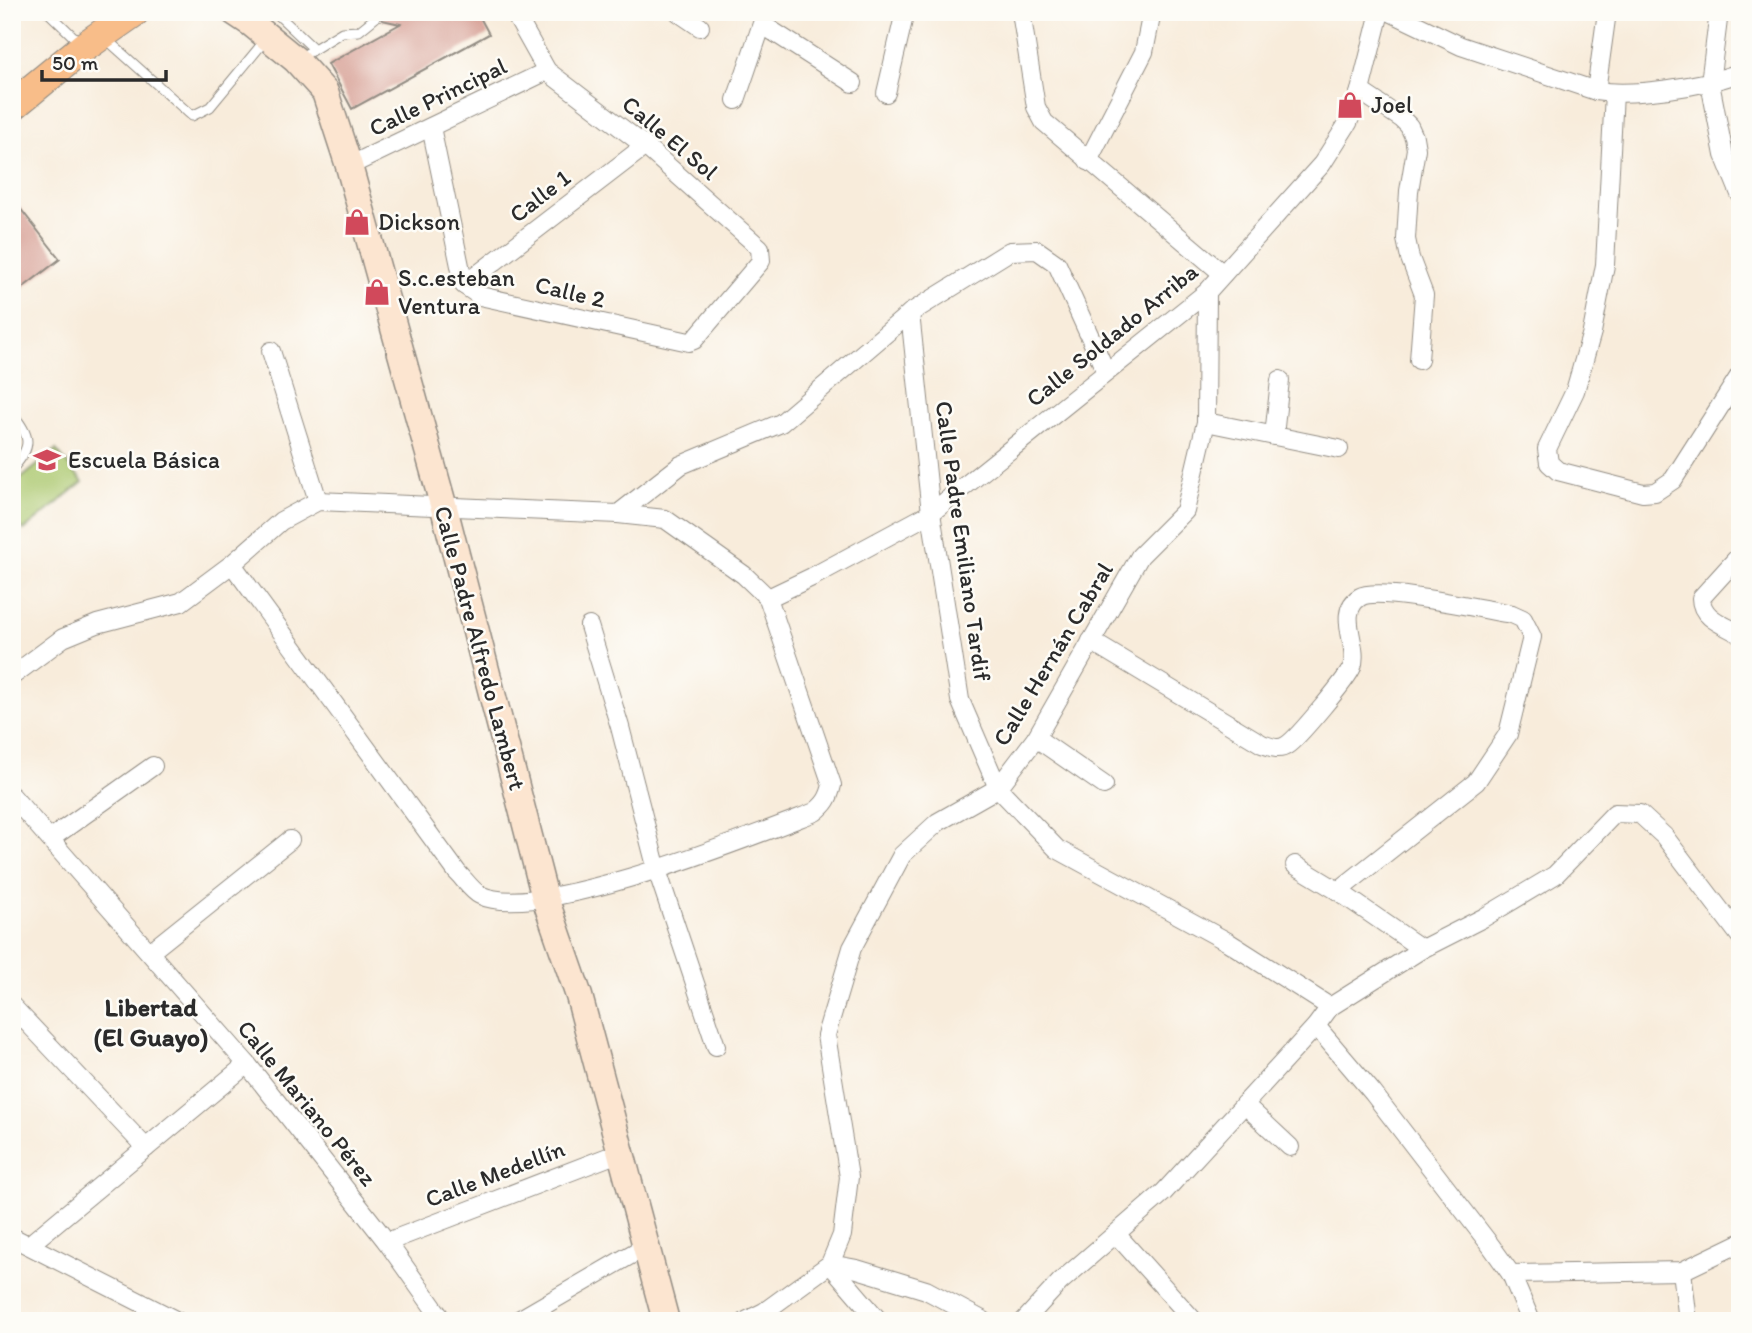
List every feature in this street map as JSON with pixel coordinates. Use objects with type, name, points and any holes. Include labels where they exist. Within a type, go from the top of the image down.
[{"type":"main road","points":[[12,106],[134,12]]},
{"type":"street","name":"Calle Padre Alfredo Lambert","points":[[234,12],[272,24],[305,54],[325,92],[349,166],[444,508],[545,898],[579,996],[666,1321]]},
{"type":"street","name":"Calle El Sol","points":[[514,12],[547,71],[645,146],[760,248],[761,261],[728,302]]},
{"type":"street","points":[[678,12],[700,27]]},
{"type":"street","points":[[886,93],[905,12]]},
{"type":"street","points":[[1021,12],[1039,115],[1087,161],[1223,274]]},
{"type":"street","points":[[1087,161],[1144,52],[1152,12]]},
{"type":"street","name":"Calle Soldado Arriba","points":[[768,598],[931,513],[1207,292],[1322,164],[1348,122],[1360,91],[1380,12]]},
{"type":"street","points":[[1390,12],[1461,46],[1605,92],[1710,83],[1740,73]]},
{"type":"street","points":[[1607,12],[1605,265],[1592,332],[1575,391],[1547,449],[1549,463],[1558,471],[1643,493],[1655,492],[1673,480],[1740,375]]},
{"type":"street","points":[[1719,12],[1710,83],[1724,155],[1740,194]]},
{"type":"street","points":[[736,100],[765,19],[853,83]]},
{"type":"street","name":"Calle Principal","points":[[349,166],[547,71]]},
{"type":"street","points":[[1360,91],[1402,119],[1414,137],[1416,149],[1409,191],[1406,239],[1424,295],[1419,360]]},
{"type":"street","points":[[430,127],[464,285]]},
{"type":"street","name":"Calle 1","points":[[464,285],[645,146]]},
{"type":"street","points":[[618,514],[681,465],[781,423],[910,313],[1010,251],[1037,250],[1056,264],[1106,372]]},
{"type":"street","name":"Calle 2","points":[[464,285],[480,296],[681,342],[694,340],[728,302]]},
{"type":"street","name":"Calle Hernán Cabral","points":[[830,1264],[842,1236],[849,1177],[826,1035],[852,948],[902,855],[938,822],[998,788],[1036,738],[1140,556],[1185,511],[1206,422],[1207,292]]},
{"type":"street","name":"Calle Padre Emiliano Tardif","points":[[910,313],[931,513],[960,700],[998,788],[1057,849],[1228,942],[1330,1007]]},
{"type":"street","points":[[271,351],[318,501]]},
{"type":"street","points":[[1274,436],[1280,380]]},
{"type":"street","points":[[1206,422],[1339,449]]},
{"type":"street","points":[[12,676],[63,638],[97,624],[181,602],[232,564],[281,521],[318,501],[618,514],[665,519],[744,575],[768,598],[832,785],[829,796],[825,804],[815,812],[657,870],[545,898],[505,901],[479,894],[457,872],[232,564]]},
{"type":"street","points":[[1740,555],[1705,591],[1701,604],[1710,617],[1740,634]]},
{"type":"street","points":[[1091,641],[1262,744],[1276,749],[1287,745],[1323,706],[1352,668],[1354,650],[1348,626],[1350,607],[1361,596],[1383,593],[1512,614],[1523,619],[1532,637],[1508,734],[1497,753],[1476,782],[1338,891]]},
{"type":"street","points":[[589,626],[620,727],[657,870],[716,1046]]},
{"type":"street","points":[[1036,738],[1104,785]]},
{"type":"street","points":[[50,839],[153,766]]},
{"type":"street","name":"Calle Mariano Pérez","points":[[12,796],[247,1064],[387,1242],[443,1321]]},
{"type":"street","points":[[1024,1321],[1060,1282],[1164,1192],[1330,1007],[1422,949],[1483,918],[1555,875],[1615,813],[1640,814],[1664,836],[1740,936]]},
{"type":"street","points":[[150,952],[290,839]]},
{"type":"street","points":[[1295,865],[1422,949]]},
{"type":"street","points":[[12,1007],[146,1148]]},
{"type":"street","points":[[1315,1026],[1381,1104],[1511,1273],[1531,1321]]},
{"type":"street","points":[[29,1245],[247,1064]]},
{"type":"street","points":[[1244,1104],[1290,1147]]},
{"type":"street","name":"Calle Medellín","points":[[387,1242],[621,1152]]},
{"type":"street","points":[[1116,1234],[1194,1321]]},
{"type":"street","points":[[12,1237],[177,1321]]},
{"type":"street","points":[[1511,1273],[1682,1271],[1740,1242]]},
{"type":"street","points":[[517,1321],[646,1246]]},
{"type":"street","points":[[746,1321],[764,1312],[830,1264],[858,1269],[926,1290],[984,1321]]},
{"type":"street","points":[[830,1264],[879,1321]]},
{"type":"street","points":[[1682,1271],[1688,1321]]},
{"type":"lane","points":[[48,12],[93,41],[192,116],[210,107],[272,24]]},
{"type":"lane","points":[[305,54],[342,32],[359,31],[375,18]]},
{"type":"lane","points":[[12,413],[25,428],[29,442],[25,455],[12,469]]},
{"type":"green space","points":[[56,450],[83,482],[24,530],[12,516],[12,486]]},
{"type":"building","points":[[379,12],[477,12],[489,34],[352,109],[328,64],[400,24],[382,20]]},
{"type":"building","points":[[12,198],[60,259],[21,289],[12,279]]},
{"type":"place","name":"Joel","points":[[1350,105]]},
{"type":"place","name":"Dickson","points":[[357,222]]},
{"type":"place","name":"S.c.esteban Ventura","points":[[377,292]]},
{"type":"place","name":"Escuela Básica","points":[[47,460]]},
{"type":"district","name":"Libertad (El Guayo)","points":[[151,1022]]}]
